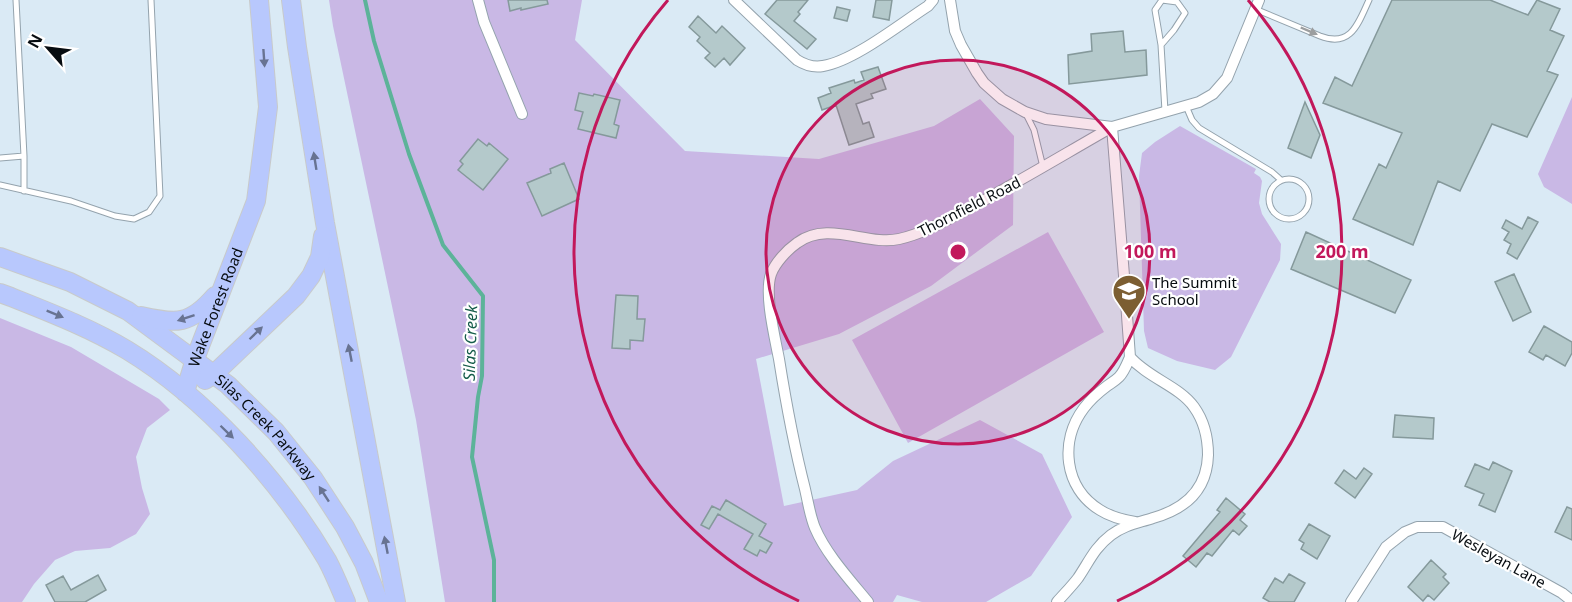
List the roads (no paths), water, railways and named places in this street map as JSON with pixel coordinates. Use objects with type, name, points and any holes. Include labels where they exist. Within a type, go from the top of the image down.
[{"type":"main road","name":"Wake Forest Road","points":[[185,392],[195,359],[256,201],[268,107],[260,0]]},
{"type":"main road","name":"Wake Forest Road","points":[[291,0],[325,223],[396,602]]},
{"type":"main road","name":"Wake Forest Road","points":[[185,392],[214,374],[296,296],[311,276],[320,257],[325,223]]},
{"type":"main road","name":"Silas Creek Parkway","points":[[0,257],[70,282],[133,314],[228,385],[276,432],[313,478],[345,527],[364,563],[379,602]]},
{"type":"main road","points":[[133,314],[162,321],[190,318],[201,312],[225,282]]},
{"type":"main road","name":"Silas Creek Parkway","points":[[0,293],[81,325],[135,356],[185,392],[242,447],[288,502],[328,562],[346,602]]},
{"type":"street","points":[[478,0],[484,22],[522,114]]},
{"type":"street","points":[[734,0],[797,60],[806,66],[822,67],[847,58],[928,6],[933,0]]},
{"type":"street","points":[[950,0],[955,31],[977,73],[984,83],[1002,99],[1025,112],[1057,121],[1112,127],[1199,102],[1213,94],[1227,78],[1257,4]]},
{"type":"street","points":[[1112,127],[1130,357],[1117,379],[1096,395],[1076,421],[1069,447],[1069,462],[1074,483],[1087,501],[1109,516],[1135,522]]},
{"type":"street","name":"Thornfield Road","points":[[868,602],[839,566],[814,526],[789,418],[775,337],[769,283],[771,274],[794,245],[809,236],[827,233],[885,240],[908,237],[1003,191],[1112,127]]},
{"type":"street","points":[[1057,602],[1078,578],[1096,548],[1113,533],[1135,522],[1163,515],[1181,506],[1190,499],[1205,476],[1208,447],[1204,428],[1193,406],[1183,395],[1144,371],[1130,357]]},
{"type":"street","name":"Wesleyan Lane","points":[[1352,602],[1386,548],[1405,532],[1417,527],[1443,527],[1562,593],[1572,601]]},
{"type":"lane","points":[[16,0],[24,191]]},
{"type":"lane","points":[[0,185],[72,201],[125,218],[134,219],[149,212],[160,196],[151,0]]},
{"type":"lane","points":[[1161,45],[1185,13],[1177,2],[1162,0],[1155,10],[1161,45],[1165,113]]},
{"type":"lane","points":[[1257,4],[1330,40],[1336,40],[1344,38],[1355,29],[1369,0]]},
{"type":"lane","points":[[1186,106],[1192,120],[1199,128],[1272,172],[1281,180]]},
{"type":"lane","points":[[1025,112],[1034,130],[1043,167]]},
{"type":"lane","points":[[0,158],[24,156]]},
{"type":"lane","points":[[1294,179],[1305,187],[1308,193],[1307,206],[1298,216],[1285,218],[1279,216],[1271,207],[1269,195],[1275,184],[1281,180],[1294,179]]},
{"type":"waterway","name":"Silas Creek","points":[[365,0],[374,41],[409,154],[443,245],[483,296],[482,376],[472,457],[494,560],[494,602]]},
{"type":"place","name":"The Summit School","points":[[1129,320]]}]
